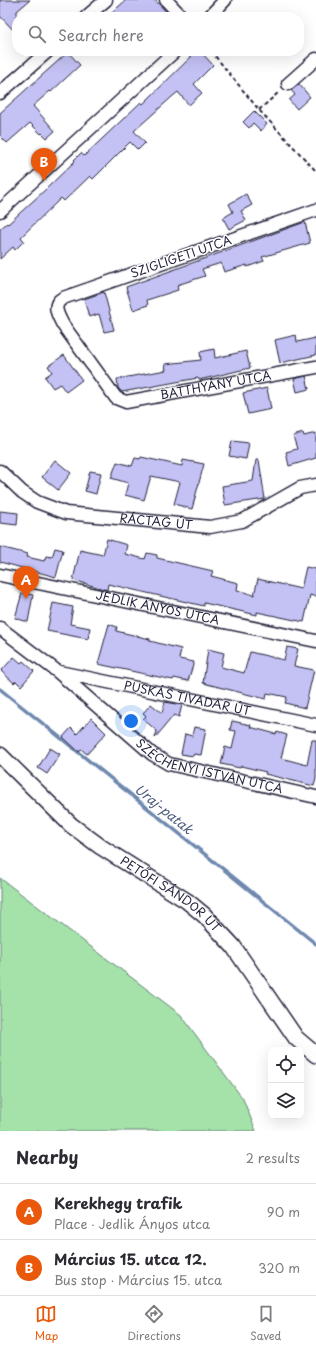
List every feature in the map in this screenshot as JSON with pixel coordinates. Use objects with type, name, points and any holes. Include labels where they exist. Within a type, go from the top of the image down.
[{"type":"street","points":[[92,12],[106,0]]},
{"type":"street","points":[[166,0],[177,12]]},
{"type":"street","points":[[213,12],[224,0]]},
{"type":"street","points":[[0,93],[42,56]]},
{"type":"street","points":[[0,211],[170,56]]},
{"type":"street","points":[[288,84],[316,59]]},
{"type":"street","name":"SZIGLIGETI UTCA","points":[[116,398],[63,325],[56,312],[58,301],[316,210]]},
{"type":"street","name":"BATTHYÁNY UTCA","points":[[116,398],[126,402],[136,401],[316,367]]},
{"type":"street","name":"RÁCTAG ÚT","points":[[0,471],[22,492],[37,502],[66,513],[210,527],[242,521],[300,488],[316,485]]},
{"type":"street","name":"JEDLIK ÁNYOS UTCA","points":[[0,575],[316,641]]},
{"type":"street","name":"SZÉCHENYI ISTVÁN UTCA","points":[[0,628],[58,672],[152,754],[169,764],[316,797]]},
{"type":"street","name":"PUSKÁS TIVADAR ÚT","points":[[58,672],[316,725]]},
{"type":"street","name":"PETŐFI SÁNDOR ÚT","points":[[0,755],[71,825],[107,851],[187,901],[204,915],[233,946],[296,1038],[316,1056]]},
{"type":"path","points":[[215,56],[259,110],[316,170]]},
{"type":"path","points":[[259,110],[288,84]]},
{"type":"green space","points":[[0,878],[181,1015],[243,1099],[256,1131],[0,1131]]},
{"type":"building","points":[[0,0],[30,0],[17,12],[12,12],[12,29],[0,16]]},
{"type":"building","points":[[126,0],[155,0],[166,12],[113,12]]},
{"type":"building","points":[[64,56],[72,56],[80,65],[51,92],[50,91],[33,106],[55,131],[47,138],[30,123],[7,143],[0,136],[0,113]]},
{"type":"building","points":[[192,56],[205,56],[213,65],[194,84],[202,93],[189,105],[178,92],[173,96],[134,131],[145,143],[138,150],[130,142],[93,179],[90,176],[64,201],[61,198],[21,237],[24,241],[15,250],[13,247],[0,259],[0,229],[7,223],[8,224],[46,189],[75,161],[74,160],[81,153],[84,156],[141,102],[143,104]]},
{"type":"building","points":[[299,84],[310,97],[297,109],[289,100],[295,95],[291,90]]},
{"type":"building","points":[[254,111],[267,124],[261,131],[253,123],[249,128],[243,122]]},
{"type":"building","points":[[246,194],[252,205],[241,211],[246,220],[229,229],[223,218],[233,212],[229,204]]},
{"type":"building","points":[[305,222],[310,243],[262,257],[264,261],[247,267],[247,265],[224,272],[221,263],[202,269],[205,276],[177,285],[178,290],[147,300],[148,305],[133,310],[126,287]]},
{"type":"building","points":[[104,292],[114,330],[104,332],[99,314],[89,317],[84,299]]},
{"type":"building","points":[[296,335],[297,342],[316,338],[316,355],[280,363],[275,340]]},
{"type":"building","points":[[214,349],[215,358],[246,351],[250,368],[199,380],[198,378],[122,392],[118,388],[117,379],[166,370],[165,364],[201,360],[200,352]]},
{"type":"building","points":[[64,355],[82,380],[66,392],[60,384],[53,388],[45,377],[52,372],[48,366]]},
{"type":"building","points":[[306,376],[309,389],[297,392],[294,379]]},
{"type":"building","points":[[267,388],[271,409],[248,414],[243,393]]},
{"type":"building","points":[[303,433],[304,436],[316,433],[316,458],[289,466],[286,452],[297,449],[293,436]]},
{"type":"building","points":[[232,441],[249,443],[246,459],[229,456]]},
{"type":"building","points":[[141,457],[182,466],[183,460],[204,464],[192,509],[174,504],[180,482],[151,476],[144,500],[125,495],[128,483],[111,478],[117,462],[132,466],[135,458],[140,459]]},
{"type":"building","points":[[55,460],[71,473],[58,490],[42,477]]},
{"type":"building","points":[[256,460],[259,460],[265,499],[225,505],[222,486],[253,481]]},
{"type":"building","points":[[90,471],[101,473],[96,494],[85,491]]},
{"type":"building","points":[[0,511],[18,513],[17,525],[0,523]]},
{"type":"building","points":[[107,539],[127,545],[125,554],[145,559],[147,553],[157,555],[157,558],[213,571],[211,576],[238,583],[237,590],[254,595],[258,579],[301,589],[306,567],[316,569],[316,597],[310,595],[304,622],[257,612],[257,615],[204,603],[204,606],[108,584],[107,590],[73,580],[80,550],[103,555]]},
{"type":"building","points":[[0,547],[28,554],[27,557],[44,561],[46,556],[52,557],[55,548],[63,550],[56,577],[0,562]]},
{"type":"building","points":[[22,593],[33,595],[28,622],[15,618]]},
{"type":"building","points":[[53,603],[73,607],[70,624],[90,628],[88,639],[47,631]]},
{"type":"building","points":[[109,624],[117,627],[116,631],[150,639],[150,641],[181,649],[179,659],[194,662],[188,681],[174,678],[173,680],[98,664]]},
{"type":"building","points":[[287,647],[298,649],[294,666],[314,670],[305,708],[285,703],[287,697],[267,693],[266,699],[203,683],[208,649],[224,653],[221,667],[244,673],[250,652],[284,660]]},
{"type":"building","points":[[14,657],[21,663],[23,661],[34,671],[21,686],[16,681],[14,683],[1,671]]},
{"type":"building","points":[[165,702],[182,705],[179,717],[174,715],[155,738],[157,731],[143,719],[146,716],[143,713],[151,704],[162,713]]},
{"type":"building","points":[[91,718],[106,733],[87,754],[81,749],[79,752],[63,737],[71,728],[77,734]]},
{"type":"building","points":[[232,721],[251,725],[250,727],[276,734],[277,732],[287,735],[281,758],[307,765],[312,740],[316,740],[316,779],[314,786],[265,774],[266,772],[241,766],[240,768],[221,764],[225,747],[232,749],[236,731],[230,730]]},
{"type":"building","points":[[194,727],[206,729],[201,755],[194,754],[193,756],[181,754],[185,734],[192,736]]},
{"type":"building","points":[[50,748],[60,754],[47,774],[38,768]]},
{"type":"waterway","name":"Uraj-patak","points":[[0,689],[316,944]]},
{"type":"place","name":"Március 15. utca 12.","points":[[44,181]]},
{"type":"place","name":"Kerekhegy trafik","points":[[26,599]]}]
